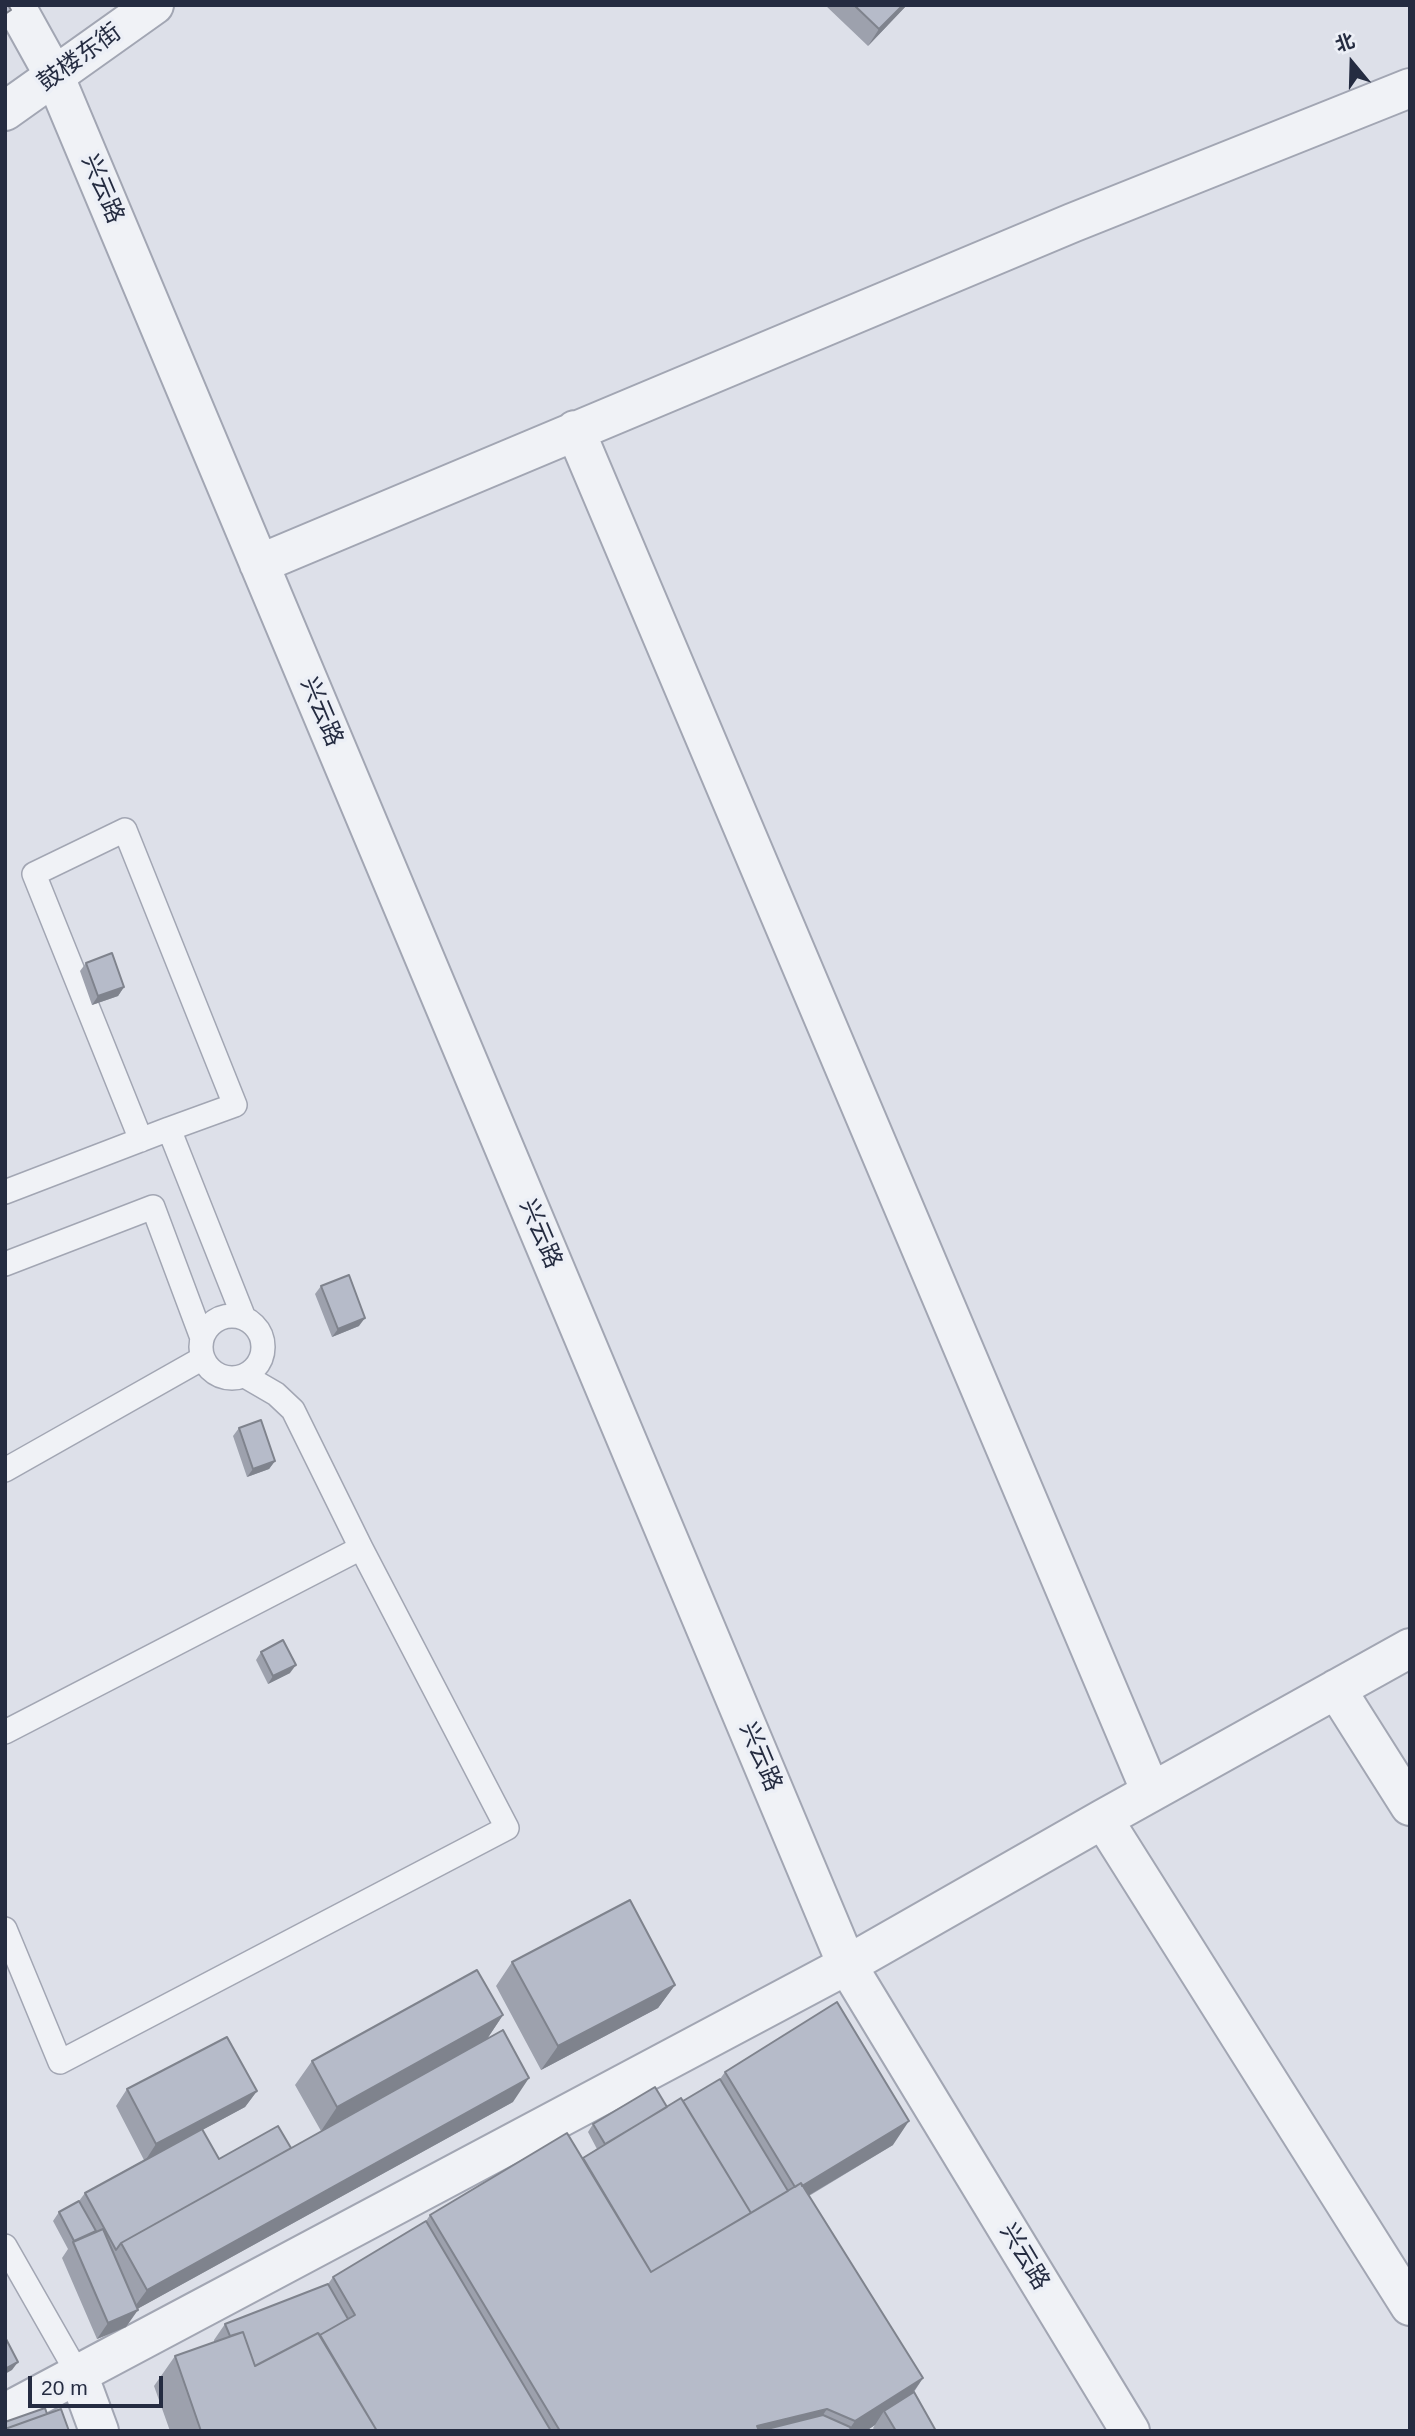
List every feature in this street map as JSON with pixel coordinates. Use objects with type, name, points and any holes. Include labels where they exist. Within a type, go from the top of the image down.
[{"type":"street","name":"兴云路","points":[[15,5],[55,77],[847,1965],[1130,2431]]},
{"type":"street","name":"鼓楼东街","points":[[5,111],[154,5]]},
{"type":"street","points":[[259,564],[1072,223],[1410,88]]},
{"type":"street","points":[[575,430],[1151,1792]]},
{"type":"street","points":[[5,2413],[847,1965],[1410,1648]]},
{"type":"street","points":[[1336,1689],[1410,1806]]},
{"type":"street","points":[[1103,1819],[1410,2306]]},
{"type":"street","points":[[78,2374],[99,2431]]},
{"type":"lane","points":[[5,1192],[235,1105],[125,830],[34,873],[141,1140]]},
{"type":"lane","points":[[169,1129],[244,1318]]},
{"type":"lane","points":[[5,1264],[153,1207],[202,1348],[215,1374],[225,1378],[245,1376],[254,1370],[261,1362],[264,1341],[253,1323],[234,1315],[224,1317],[207,1328],[202,1348],[5,1470]]},
{"type":"lane","points":[[5,1929],[60,2062],[507,1828],[361,1548],[293,1410],[276,1394],[245,1376]]},
{"type":"lane","points":[[5,1732],[361,1548]]},
{"type":"lane","points":[[5,2246],[78,2374]]},
{"type":"building","points":[[5,5],[11,10],[5,14]]},
{"type":"building","points":[[854,5],[903,5],[879,29]]},
{"type":"building","points":[[112,953],[124,987],[98,996],[86,963]]},
{"type":"building","points":[[349,1275],[365,1318],[338,1329],[321,1286]]},
{"type":"building","points":[[261,1420],[275,1461],[253,1469],[239,1428]]},
{"type":"building","points":[[283,1640],[296,1665],[273,1676],[261,1652]]},
{"type":"building","points":[[630,1900],[675,1985],[558,2046],[512,1962]]},
{"type":"building","points":[[477,1970],[503,2015],[337,2107],[312,2061]]},
{"type":"building","points":[[837,2002],[909,2121],[802,2186],[801,2183],[795,2187],[725,2072]]},
{"type":"building","points":[[503,2030],[529,2078],[147,2290],[121,2243]]},
{"type":"building","points":[[227,2037],[257,2091],[156,2144],[127,2089]]},
{"type":"building","points":[[720,2079],[788,2191],[751,2213],[683,2101]]},
{"type":"building","points":[[655,2087],[667,2107],[605,2144],[593,2124]]},
{"type":"building","points":[[681,2098],[751,2213],[651,2272],[583,2158]]},
{"type":"building","points":[[278,2126],[291,2148],[121,2243],[116,2250],[85,2193],[202,2129],[219,2159]]},
{"type":"building","points":[[567,2133],[651,2272],[801,2183],[923,2378],[855,2421],[827,2409],[757,2426],[759,2431],[560,2431],[430,2215]]},
{"type":"building","points":[[79,2201],[96,2231],[74,2241],[59,2212]]},
{"type":"building","points":[[426,2221],[551,2431],[377,2431],[320,2335],[355,2315],[333,2277]]},
{"type":"building","points":[[103,2229],[138,2310],[108,2323],[73,2242]]},
{"type":"building","points":[[328,2284],[348,2319],[320,2335],[318,2333],[255,2366],[243,2332],[230,2336],[225,2324]]},
{"type":"building","points":[[243,2332],[255,2366],[318,2333],[377,2431],[201,2431],[175,2356]]},
{"type":"building","points":[[5,2337],[18,2362],[5,2369],[6,2368]]},
{"type":"building","points":[[914,2392],[936,2431],[896,2431],[884,2411]]},
{"type":"building","points":[[45,2408],[47,2414],[5,2429],[5,2422]]},
{"type":"building","points":[[61,2409],[69,2431],[5,2431],[5,2429]]},
{"type":"building","points":[[823,2415],[850,2427],[851,2431],[759,2431]]}]
